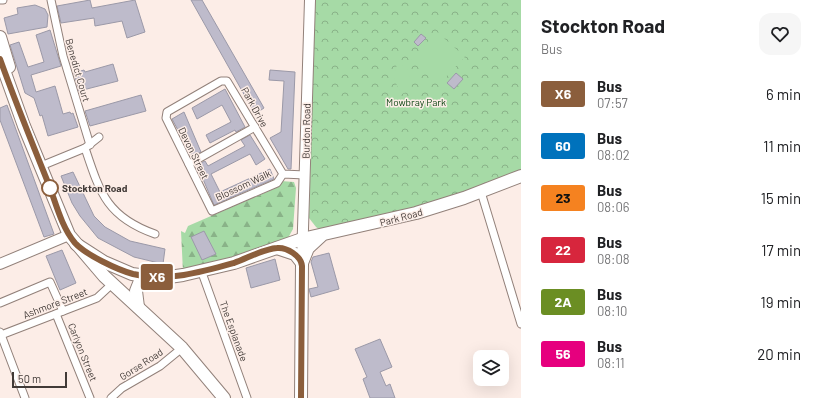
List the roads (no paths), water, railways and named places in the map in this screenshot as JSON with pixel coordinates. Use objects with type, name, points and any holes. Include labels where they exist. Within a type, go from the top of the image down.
[{"type":"highway","points":[[0,38],[40,162]]},
{"type":"highway","points":[[0,58],[24,126],[73,240],[89,260],[112,284],[182,348],[224,398]]},
{"type":"highway","name":"Park Road","points":[[73,240],[96,257],[122,271],[142,276],[173,277],[234,263],[302,239],[398,218],[481,192],[521,176]]},
{"type":"highway","points":[[277,248],[298,258],[315,240],[324,235]]},
{"type":"highway","name":"Burdon Road","points":[[298,258],[301,398]]},
{"type":"highway","points":[[138,307],[136,291],[142,276]]},
{"type":"street","name":"Benedict Court","points":[[50,0],[62,56],[98,185],[107,202],[116,213],[130,223],[155,234]]},
{"type":"street","name":"Burdon Road","points":[[298,258],[304,220],[310,0]]},
{"type":"street","name":"Park Drive","points":[[174,106],[225,80],[232,86],[254,127],[283,174]]},
{"type":"street","name":"Devon Street","points":[[174,106],[167,112],[166,118],[212,211]]},
{"type":"street","points":[[189,164],[254,127]]},
{"type":"street","points":[[40,162],[88,146],[99,137]]},
{"type":"street","name":"Blossom Walk","points":[[212,211],[277,183],[283,174],[305,175]]},
{"type":"street","points":[[481,192],[521,324]]},
{"type":"street","name":"Park Road","points":[[277,248],[294,237],[304,220]]},
{"type":"street","points":[[0,264],[73,240]]},
{"type":"street","name":"The Esplanade","points":[[201,270],[247,398]]},
{"type":"street","name":"Carlyon Street","points":[[0,303],[50,282],[90,398]]},
{"type":"street","name":"Ashmore Street","points":[[1,333],[97,298],[112,284]]},
{"type":"street","points":[[1,333],[25,398]]},
{"type":"street","name":"Gorse Road","points":[[111,398],[122,388],[160,366],[182,348]]},
{"type":"place","name":"Stockton Road","points":[[50,188]]},
{"type":"park label","name":"Mowbray Park","points":[[416,102]]}]
